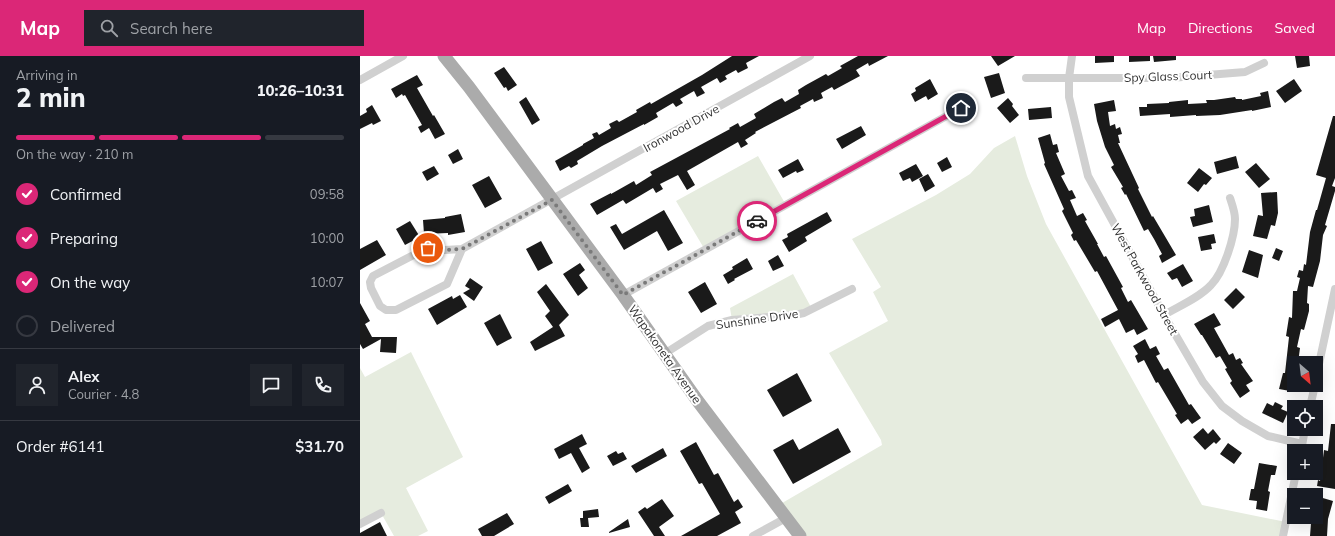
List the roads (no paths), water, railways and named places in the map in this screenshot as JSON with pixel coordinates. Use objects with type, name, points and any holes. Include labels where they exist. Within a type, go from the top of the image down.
[{"type":"main road","name":"Wapakoneta Avenue","points":[[444,56],[623,295],[697,400],[800,536]]},
{"type":"street","points":[[360,80],[403,56]]},
{"type":"street","name":"Ironwood Drive","points":[[462,249],[810,56]]},
{"type":"street","name":"West Parkwood Street","points":[[1072,56],[1069,78],[1069,97],[1088,176],[1164,315],[1203,382],[1222,406],[1242,421],[1268,436],[1290,444]]},
{"type":"street","name":"Spy Glass Court","points":[[1026,78],[1170,78],[1245,72],[1264,63]]},
{"type":"street","points":[[623,295],[961,108]]},
{"type":"street","points":[[1164,315],[1196,297],[1212,285],[1224,265],[1233,234],[1235,218],[1230,198]]},
{"type":"street","points":[[434,247],[445,250],[462,249],[447,284],[396,310],[386,310],[380,306],[371,288],[370,282],[373,276],[428,248],[434,247]]},
{"type":"street","name":"Sunshine Drive","points":[[664,354],[708,326],[732,320],[804,313],[852,289]]},
{"type":"street","points":[[1321,356],[1335,289]]},
{"type":"street","points":[[1283,536],[1295,480]]},
{"type":"street","points":[[360,524],[381,513]]},
{"type":"street","points":[[753,536],[786,518]]}]
